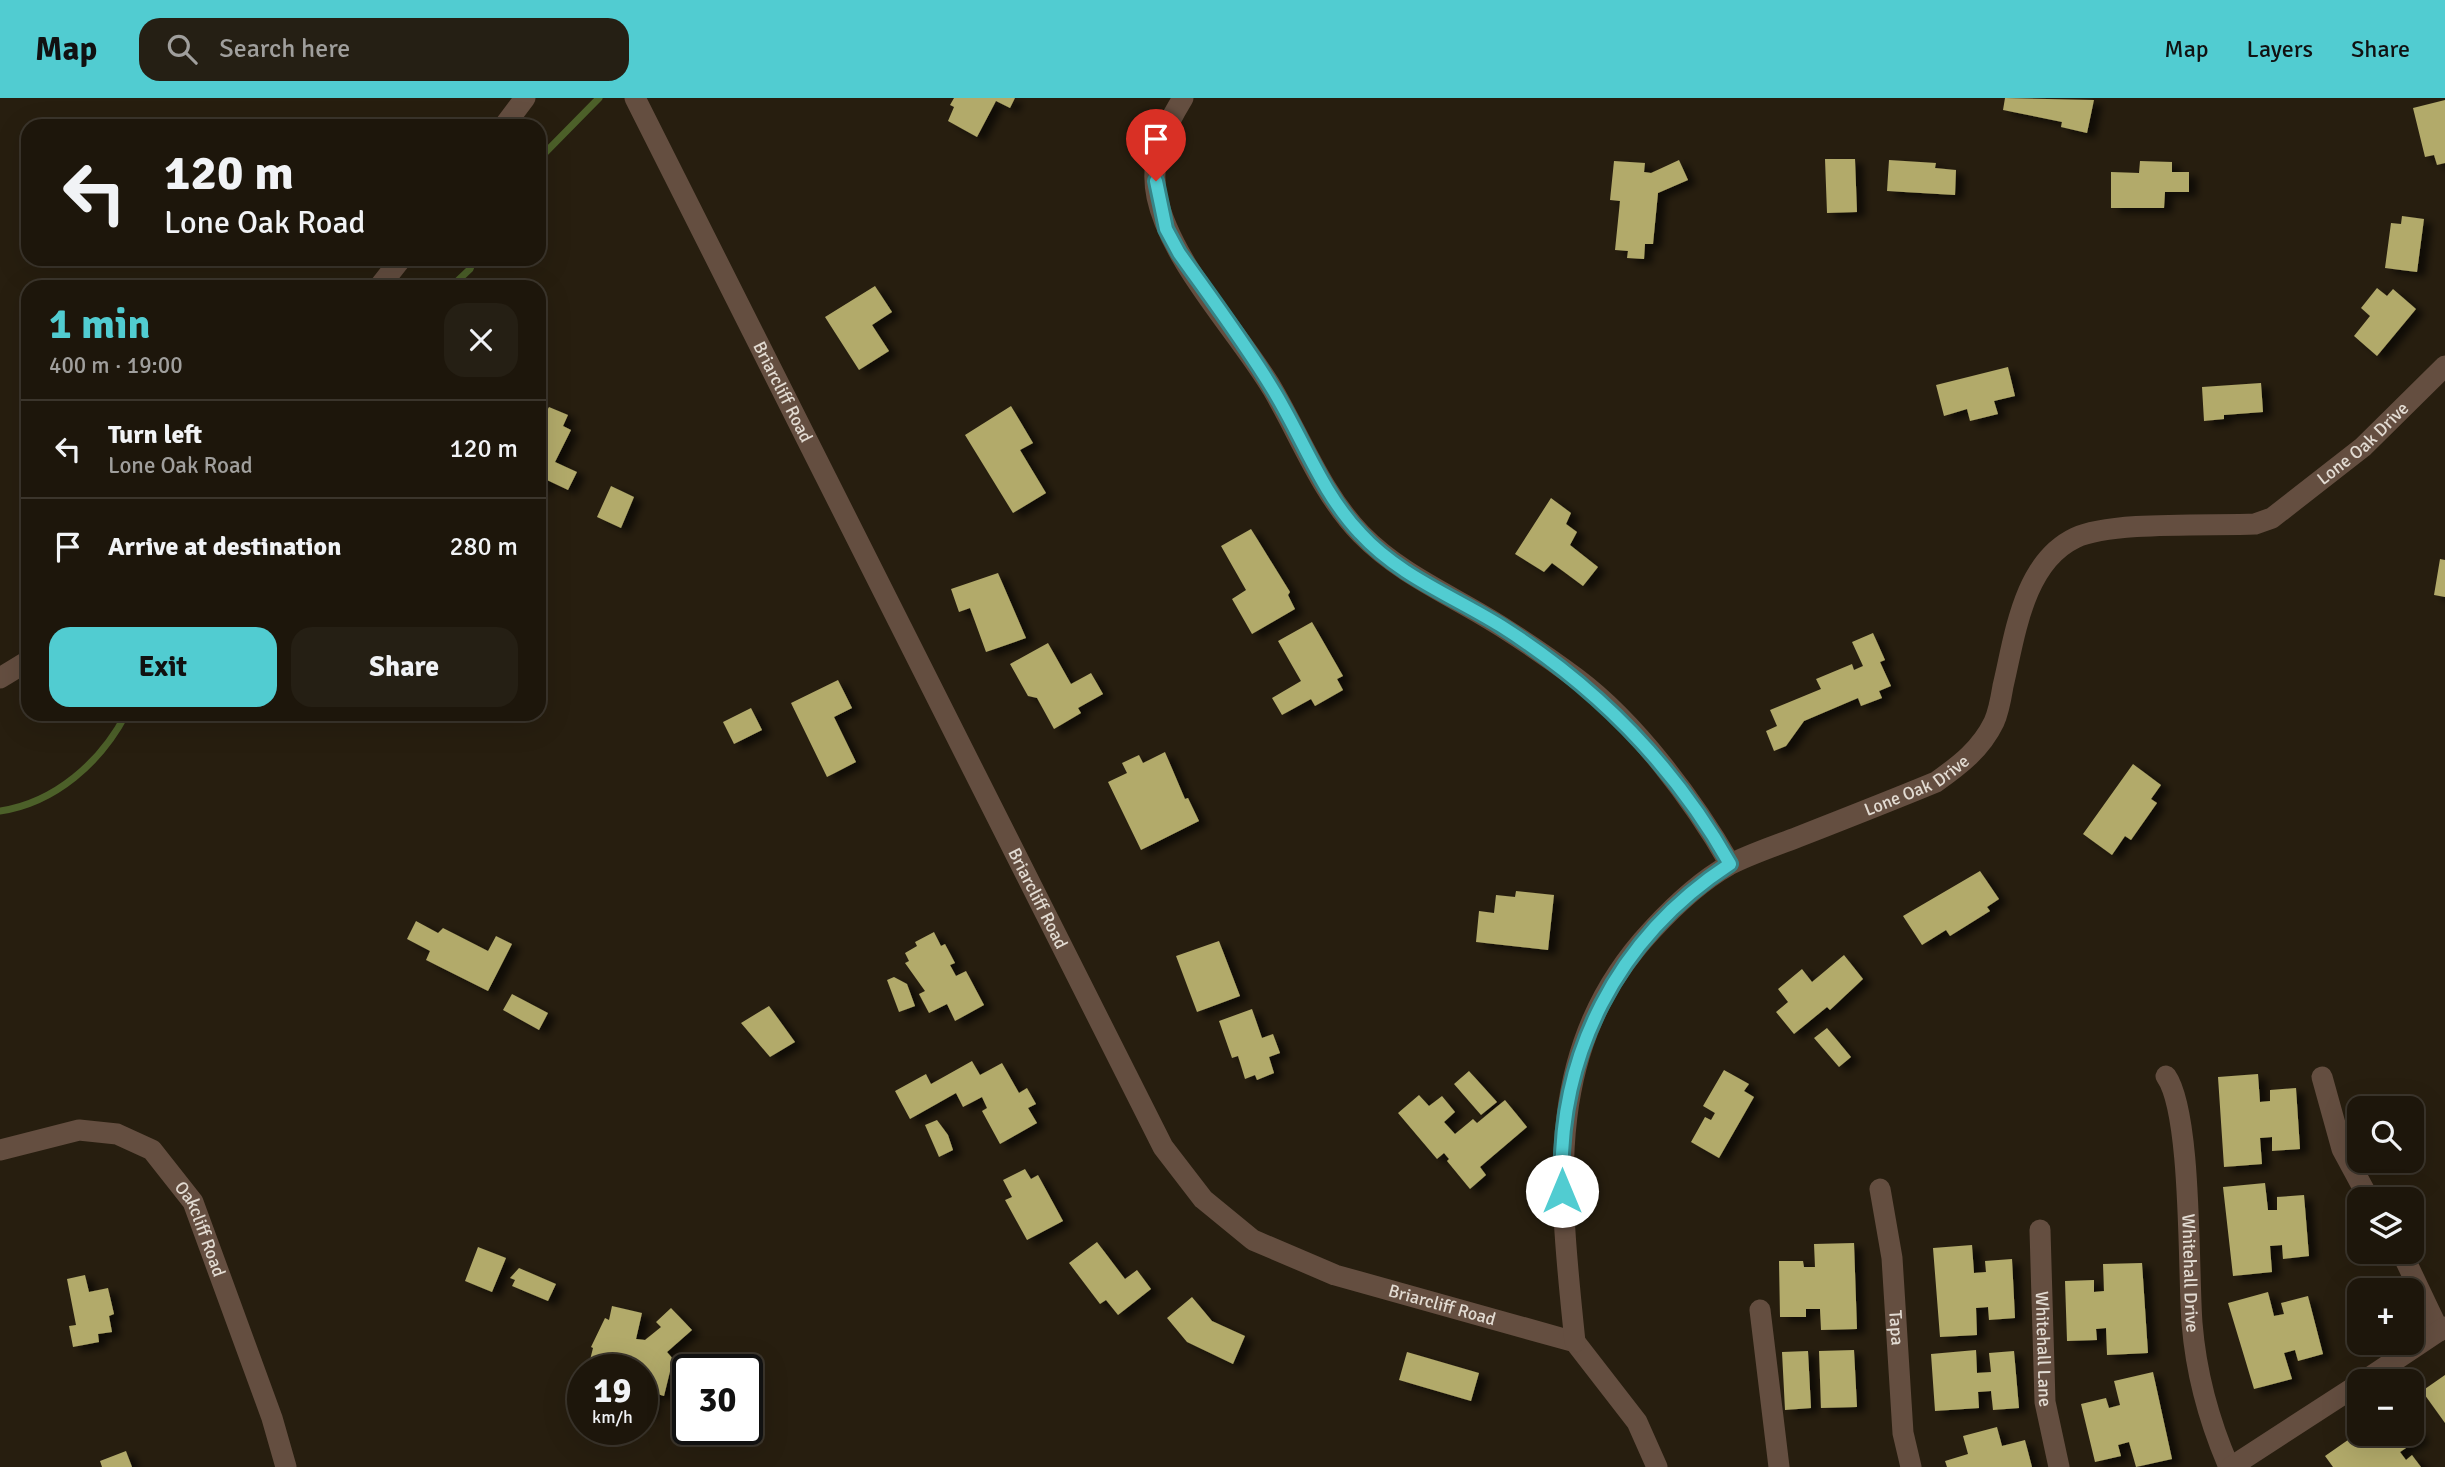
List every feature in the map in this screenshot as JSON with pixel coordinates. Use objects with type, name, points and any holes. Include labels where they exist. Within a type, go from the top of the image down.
[{"type":"street","points":[[509,119],[525,98]]},
{"type":"street","name":"Briarcliff Road","points":[[635,98],[1163,1147],[1203,1199],[1253,1240],[1335,1275],[1575,1342]]},
{"type":"street","points":[[1183,98],[1161,136],[1154,166],[1157,196],[1166,229],[1273,389],[1329,492],[1360,533],[1397,567],[1500,626],[1578,679],[1622,721],[1671,777],[1709,827],[1730,864]]},
{"type":"street","points":[[384,280],[396,266]]},
{"type":"street","name":"Lone Oak Drive","points":[[1575,1342],[1561,1173],[1566,1111],[1577,1063],[1607,989],[1636,947],[1680,901],[1730,864],[1936,782],[1962,764],[1980,746],[1996,720],[2017,627],[2032,585],[2042,564],[2062,546],[2076,537],[2104,529],[2255,524],[2272,518],[2363,447],[2445,366]]},
{"type":"street","points":[[0,678],[21,666]]},
{"type":"street","name":"Whitehall Drive","points":[[2166,1076],[2172,1085],[2181,1129],[2196,1358],[2215,1435],[2230,1467]]},
{"type":"street","points":[[2322,1077],[2342,1149],[2363,1187]]},
{"type":"street","name":"Oakcliff Road","points":[[0,1150],[79,1130],[117,1134],[152,1150],[193,1202],[272,1418],[286,1467]]},
{"type":"street","name":"Tapa","points":[[1880,1189],[1892,1258],[1903,1433],[1911,1467]]},
{"type":"street","name":"Whitehall Lane","points":[[2040,1230],[2045,1402],[2059,1467]]},
{"type":"street","points":[[2382,1369],[2442,1329],[2408,1264]]},
{"type":"street","points":[[1760,1310],[1779,1467]]},
{"type":"street","points":[[1575,1342],[1637,1422],[1657,1467]]},
{"type":"street","points":[[2230,1467],[2347,1392]]},
{"type":"building","points":[[954,98],[1015,98],[1010,108],[996,101],[977,137],[948,121],[954,107],[950,105]]},
{"type":"building","points":[[2005,98],[2094,100],[2087,133],[2061,127],[2062,122],[2003,110]]},
{"type":"building","points":[[2445,100],[2445,163],[2437,165],[2434,155],[2425,157],[2413,108]]},
{"type":"building","points":[[1825,159],[1855,159],[1857,212],[1827,213]]},
{"type":"building","points":[[1679,160],[1688,180],[1658,193],[1653,244],[1645,244],[1644,259],[1627,258],[1628,251],[1615,250],[1620,201],[1610,200],[1614,161],[1645,163],[1644,172],[1651,173]]},
{"type":"building","points":[[1889,160],[1936,163],[1935,168],[1956,170],[1955,195],[1887,191]]},
{"type":"building","points":[[2140,161],[2172,162],[2172,172],[2189,172],[2189,192],[2165,192],[2164,208],[2111,208],[2111,172],[2139,173]]},
{"type":"building","points":[[2402,216],[2424,219],[2417,272],[2385,268],[2391,223],[2401,224]]},
{"type":"building","points":[[875,286],[892,312],[872,325],[889,351],[859,370],[825,317]]},
{"type":"building","points":[[2377,288],[2387,296],[2393,289],[2416,309],[2377,356],[2354,336],[2370,316],[2361,308]]},
{"type":"building","points":[[2008,367],[2015,396],[1994,401],[1998,414],[1970,421],[1967,409],[1944,416],[1936,385]]},
{"type":"building","points":[[2261,383],[2263,412],[2224,415],[2224,419],[2204,421],[2202,387]]},
{"type":"building","points":[[1011,406],[1033,443],[1020,450],[1046,493],[1013,513],[965,435]]},
{"type":"building","points":[[549,407],[568,415],[563,426],[571,430],[555,462],[577,472],[568,490],[547,480],[546,482],[546,412]]},
{"type":"building","points":[[611,486],[634,497],[621,528],[597,517]]},
{"type":"building","points":[[1551,498],[1571,513],[1566,524],[1577,532],[1570,545],[1598,567],[1583,586],[1552,563],[1544,572],[1515,554]]},
{"type":"building","points":[[1251,529],[1290,592],[1288,595],[1295,609],[1252,634],[1232,599],[1246,590],[1221,546]]},
{"type":"building","points":[[2440,559],[2445,560],[2445,597],[2434,595]]},
{"type":"building","points":[[998,573],[1026,638],[986,652],[970,608],[959,612],[951,589]]},
{"type":"building","points":[[1312,622],[1343,676],[1337,679],[1343,690],[1315,706],[1311,699],[1282,715],[1272,698],[1301,681],[1278,641]]},
{"type":"building","points":[[1873,633],[1885,660],[1880,662],[1891,686],[1879,691],[1882,698],[1861,706],[1858,698],[1804,721],[1786,746],[1774,751],[1766,731],[1777,726],[1770,710],[1821,689],[1816,679],[1852,664],[1854,670],[1863,666],[1852,642]]},
{"type":"building","points":[[1048,643],[1071,684],[1091,673],[1103,694],[1078,708],[1081,713],[1054,729],[1037,698],[1028,696],[1010,664]]},
{"type":"building","points":[[838,680],[852,708],[834,717],[856,762],[827,777],[791,703]]},
{"type":"building","points":[[751,708],[762,730],[734,744],[723,722]]},
{"type":"building","points":[[1165,752],[1185,799],[1188,798],[1199,821],[1141,850],[1108,782],[1127,773],[1122,763],[1139,755],[1143,763]]},
{"type":"building","points":[[2133,764],[2161,785],[2151,799],[2157,803],[2131,840],[2125,836],[2112,855],[2083,834]]},
{"type":"building","points":[[1980,871],[1999,899],[1987,907],[1990,911],[1950,936],[1946,930],[1922,945],[1903,916]]},
{"type":"building","points":[[1516,891],[1554,895],[1548,950],[1476,942],[1479,911],[1494,913],[1496,895],[1515,897]]},
{"type":"building","points":[[416,921],[438,933],[443,928],[488,951],[496,936],[512,944],[488,991],[426,960],[430,951],[407,939]]},
{"type":"building","points":[[934,932],[941,946],[945,944],[955,963],[950,965],[956,976],[966,971],[984,1005],[955,1021],[947,1004],[929,1013],[919,994],[925,991],[905,963],[909,961],[905,953],[917,946],[915,942]]},
{"type":"building","points":[[1219,941],[1240,996],[1197,1012],[1176,956]]},
{"type":"building","points":[[1844,955],[1863,979],[1830,1010],[1827,1007],[1794,1034],[1776,1012],[1788,1002],[1778,989],[1802,969],[1812,982]]},
{"type":"building","points":[[894,977],[907,984],[915,1006],[899,1012],[887,980]]},
{"type":"building","points":[[512,994],[548,1013],[539,1030],[503,1010]]},
{"type":"building","points":[[769,1006],[795,1042],[770,1057],[741,1023]]},
{"type":"building","points":[[1252,1009],[1262,1038],[1273,1034],[1280,1053],[1269,1057],[1274,1073],[1257,1080],[1255,1075],[1245,1079],[1238,1056],[1232,1058],[1219,1021]]},
{"type":"building","points":[[1827,1028],[1851,1057],[1839,1067],[1814,1038]]},
{"type":"building","points":[[972,1061],[980,1075],[1002,1063],[1019,1093],[1027,1088],[1036,1104],[1028,1108],[1037,1123],[1000,1144],[982,1111],[987,1108],[982,1097],[963,1107],[956,1093],[910,1119],[895,1091],[926,1074],[931,1084]]},
{"type":"building","points":[[1724,1070],[1749,1084],[1744,1091],[1754,1097],[1719,1158],[1691,1142],[1705,1117],[1711,1120],[1715,1113],[1703,1106]]},
{"type":"building","points":[[1469,1071],[1497,1102],[1481,1115],[1454,1084]]},
{"type":"building","points":[[2258,1074],[2260,1102],[2270,1101],[2270,1090],[2296,1088],[2300,1149],[2272,1151],[2272,1137],[2260,1138],[2262,1164],[2224,1167],[2218,1077]]},
{"type":"building","points":[[1419,1095],[1429,1106],[1442,1096],[1455,1112],[1444,1122],[1455,1134],[1473,1119],[1477,1123],[1505,1100],[1527,1127],[1480,1167],[1486,1175],[1470,1189],[1447,1161],[1449,1159],[1444,1153],[1437,1159],[1398,1113]]},
{"type":"building","points":[[937,1120],[948,1135],[953,1150],[939,1157],[925,1125]]},
{"type":"building","points":[[1025,1169],[1031,1179],[1038,1175],[1063,1221],[1027,1240],[1005,1200],[1012,1197],[1003,1180]]},
{"type":"building","points":[[2265,1183],[2268,1210],[2277,1210],[2277,1197],[2304,1195],[2309,1256],[2283,1259],[2282,1245],[2270,1246],[2272,1272],[2233,1276],[2223,1187]]},
{"type":"building","points":[[1097,1242],[1125,1279],[1137,1270],[1151,1289],[1118,1315],[1106,1300],[1100,1304],[1069,1263]]},
{"type":"building","points":[[1854,1243],[1857,1329],[1821,1330],[1820,1309],[1806,1309],[1806,1317],[1780,1317],[1779,1261],[1803,1261],[1804,1267],[1815,1267],[1814,1244]]},
{"type":"building","points":[[1972,1245],[1974,1273],[1986,1272],[1985,1261],[2012,1259],[2015,1318],[1989,1320],[1988,1307],[1976,1308],[1977,1335],[1940,1337],[1933,1248]]},
{"type":"building","points":[[478,1247],[506,1258],[492,1292],[465,1281]]},
{"type":"building","points":[[2142,1263],[2148,1353],[2107,1355],[2106,1328],[2096,1329],[2097,1340],[2067,1341],[2065,1281],[2094,1280],[2094,1292],[2104,1291],[2103,1264]]},
{"type":"building","points":[[519,1268],[556,1284],[548,1301],[512,1286],[515,1280],[510,1278]]},
{"type":"building","points":[[85,1275],[89,1292],[108,1288],[114,1314],[109,1316],[112,1332],[98,1334],[99,1342],[73,1347],[69,1326],[76,1325],[67,1279]]},
{"type":"building","points":[[2268,1292],[2274,1316],[2284,1314],[2281,1303],[2308,1296],[2323,1354],[2298,1361],[2295,1350],[2284,1353],[2292,1379],[2254,1389],[2228,1303]]},
{"type":"building","points":[[1192,1297],[1212,1321],[1245,1336],[1233,1364],[1187,1342],[1167,1318]]},
{"type":"building","points":[[612,1306],[642,1313],[636,1339],[645,1340],[661,1327],[656,1322],[671,1308],[692,1330],[667,1352],[672,1358],[672,1363],[664,1396],[658,1394],[658,1354],[592,1354],[591,1347],[605,1318],[609,1320]]},
{"type":"building","points":[[1854,1350],[1857,1407],[1821,1408],[1819,1351]]},
{"type":"building","points":[[1976,1350],[1977,1373],[1991,1372],[1989,1353],[2014,1351],[2019,1408],[1993,1410],[1991,1391],[1978,1392],[1979,1408],[1935,1411],[1931,1354]]},
{"type":"building","points":[[1808,1351],[1811,1408],[1785,1410],[1782,1352]]},
{"type":"building","points":[[1407,1352],[1479,1373],[1471,1401],[1399,1380]]},
{"type":"building","points":[[2153,1372],[2172,1459],[2136,1467],[2129,1442],[2118,1445],[2121,1456],[2095,1462],[2081,1404],[2106,1398],[2109,1408],[2120,1405],[2114,1381]]},
{"type":"building","points":[[2445,1375],[2445,1423],[2424,1394],[2424,1390]]},
{"type":"building","points":[[1997,1427],[2002,1446],[2025,1440],[2032,1467],[1947,1467],[1945,1461],[1968,1454],[1963,1436]]},
{"type":"building","points":[[2347,1441],[2347,1446],[2409,1446],[2400,1452],[2406,1460],[2412,1455],[2421,1467],[2333,1467],[2325,1456]]},
{"type":"building","points":[[126,1451],[132,1467],[102,1467],[100,1461]]},
{"type":"waterway","points":[[546,152],[599,98]]},
{"type":"waterway","points":[[458,280],[471,266]]},
{"type":"waterway","points":[[0,811],[39,799],[74,778],[104,748],[122,721]]},
{"type":"route","points":[[1156,181],[1166,229],[1179,253],[1273,389],[1329,492],[1360,533],[1397,567],[1500,626],[1578,679],[1622,721],[1671,777],[1709,827],[1730,864],[1680,901],[1636,947],[1607,989],[1577,1063],[1566,1111],[1562,1191]]}]
